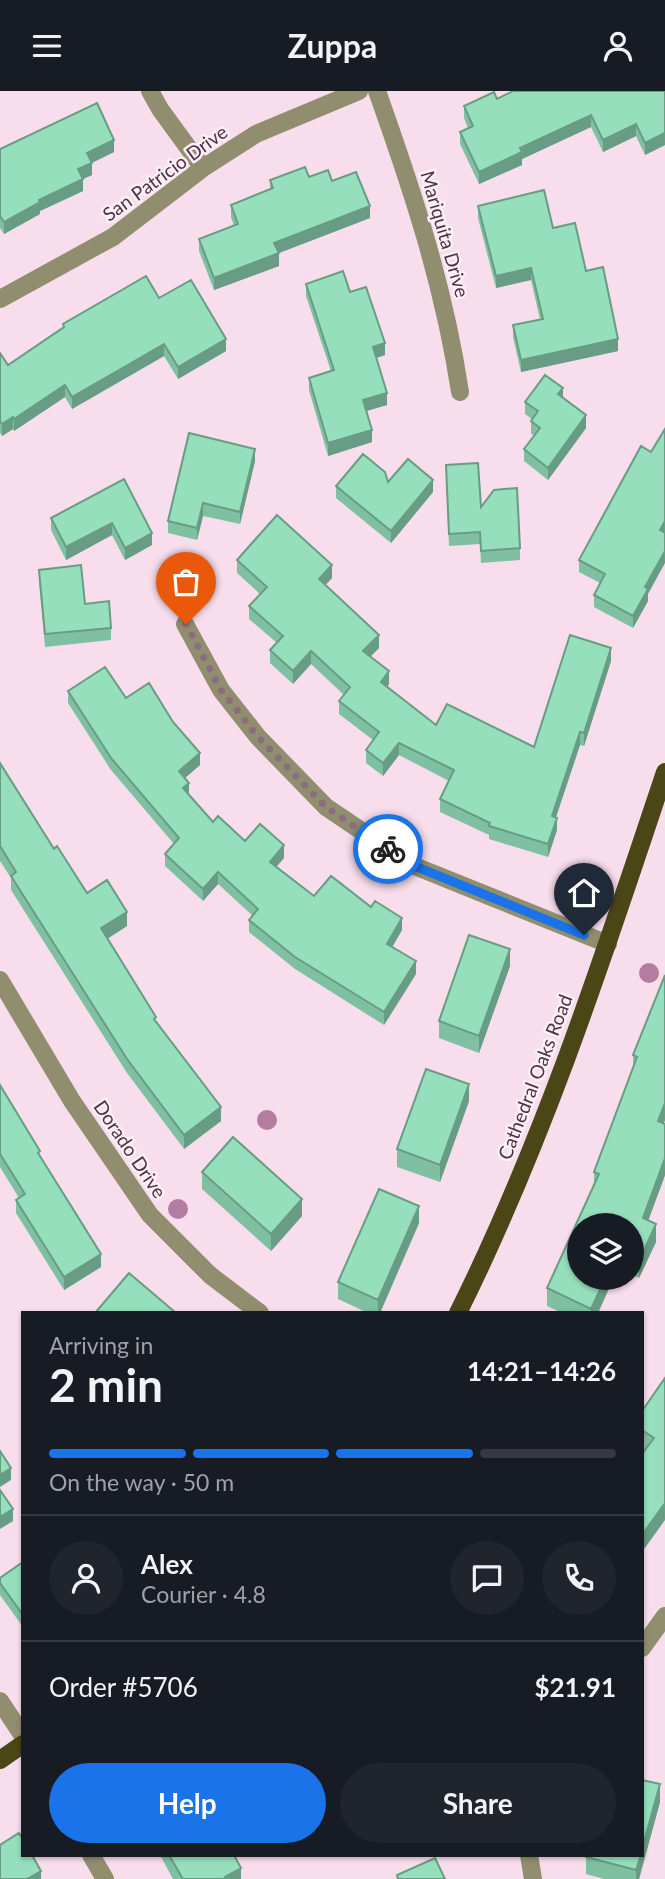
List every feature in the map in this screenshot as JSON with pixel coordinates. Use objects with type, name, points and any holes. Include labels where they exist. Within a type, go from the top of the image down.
[{"type":"main road","name":"Cathedral Oaks Road","points":[[459,1311],[493,1242],[523,1168],[608,944],[665,772]]},
{"type":"main road","points":[[0,1760],[21,1745]]},
{"type":"street","points":[[150,91],[203,168]]},
{"type":"street","name":"San Patricio Drive","points":[[0,299],[113,237],[203,168],[256,134],[359,91]]},
{"type":"street","name":"Mariquita Drive","points":[[377,91],[420,213],[436,271],[452,335],[460,392]]},
{"type":"street","points":[[186,624],[221,690],[258,737],[326,807],[412,865],[608,944]]},
{"type":"street","name":"Dorado Drive","points":[[0,980],[72,1101],[150,1215],[210,1275],[257,1311]]},
{"type":"street","points":[[644,1645],[665,1616]]},
{"type":"street","points":[[0,1700],[21,1733]]},
{"type":"street","points":[[92,1857],[105,1879]]},
{"type":"street","points":[[529,1857],[533,1879]]},
{"type":"building","points":[[513,91],[665,91],[665,133],[645,143],[636,124],[603,140],[591,115],[520,148],[522,152],[479,172],[460,132],[473,126],[464,106],[494,92],[497,99]]},
{"type":"building","points":[[97,103],[114,140],[87,153],[92,163],[78,169],[83,179],[39,200],[40,202],[4,222],[0,216],[0,149]]},
{"type":"building","points":[[305,167],[309,177],[328,170],[332,181],[356,172],[370,206],[274,243],[279,253],[214,278],[199,239],[238,224],[231,205],[273,188],[270,180]]},
{"type":"building","points":[[544,190],[553,228],[575,223],[586,271],[603,267],[618,339],[521,360],[513,325],[543,319],[531,268],[496,276],[478,206]]},
{"type":"building","points":[[343,271],[350,292],[366,287],[385,343],[373,347],[387,393],[363,400],[372,430],[328,443],[309,378],[334,370],[306,284]]},
{"type":"building","points":[[146,276],[159,298],[191,280],[226,339],[178,367],[164,344],[72,397],[65,385],[2,424],[0,353],[8,365],[64,327],[63,324]]},
{"type":"building","points":[[545,375],[563,388],[558,394],[586,415],[548,468],[524,449],[540,428],[531,421],[538,411],[525,402]]},
{"type":"building","points":[[665,429],[665,521],[660,530],[665,533],[665,551],[633,616],[594,595],[605,574],[579,560],[641,446],[651,452]]},
{"type":"building","points":[[189,433],[255,449],[240,512],[203,503],[197,528],[168,521]]},
{"type":"building","points":[[363,454],[385,472],[388,482],[408,459],[433,480],[391,531],[336,486]]},
{"type":"building","points":[[478,463],[481,507],[494,490],[517,488],[520,548],[481,551],[480,532],[449,534],[446,465]]},
{"type":"building","points":[[124,479],[152,533],[125,548],[112,523],[66,547],[51,518]]},
{"type":"building","points":[[277,515],[332,565],[319,579],[379,635],[363,651],[389,671],[381,682],[436,725],[447,704],[534,747],[570,635],[611,648],[584,733],[580,732],[552,816],[557,818],[548,844],[489,826],[490,823],[440,799],[454,770],[399,743],[383,763],[366,750],[379,732],[339,701],[350,687],[311,651],[293,671],[270,650],[283,636],[249,606],[267,587],[237,560]]},
{"type":"building","points":[[81,565],[85,604],[109,601],[111,628],[45,634],[39,570]]},
{"type":"building","points":[[105,667],[126,698],[149,683],[173,722],[200,753],[179,771],[189,783],[183,788],[213,822],[218,816],[245,841],[260,824],[284,845],[270,862],[314,896],[331,876],[371,907],[375,901],[402,918],[387,944],[416,961],[384,1012],[295,957],[249,920],[258,909],[218,872],[203,889],[165,854],[179,838],[111,758],[68,691]]},
{"type":"building","points":[[0,763],[54,849],[57,846],[87,893],[107,880],[127,912],[101,928],[156,1017],[154,1019],[221,1107],[184,1135],[127,1059],[11,876],[16,872],[0,846]]},
{"type":"building","points":[[469,935],[510,949],[479,1036],[439,1021]]},
{"type":"building","points":[[665,975],[665,1103],[658,1121],[665,1124],[665,1158],[644,1215],[644,1213],[581,1213],[599,1174],[594,1172],[637,1057],[633,1055]]},
{"type":"building","points":[[426,1069],[469,1084],[440,1165],[397,1149]]},
{"type":"building","points":[[0,1085],[40,1151],[38,1153],[101,1254],[64,1277],[16,1200],[25,1194],[0,1154]]},
{"type":"building","points":[[233,1137],[302,1199],[271,1234],[202,1172]]},
{"type":"building","points":[[379,1189],[419,1206],[378,1300],[338,1282]]},
{"type":"building","points":[[644,1218],[656,1224],[644,1250]]},
{"type":"building","points":[[567,1244],[567,1290],[600,1290],[591,1309],[547,1288]]},
{"type":"building","points":[[129,1273],[174,1311],[97,1311]]},
{"type":"building","points":[[665,1378],[665,1503],[644,1532],[644,1451],[654,1438],[644,1431],[644,1408]]},
{"type":"building","points":[[0,1451],[11,1468],[0,1475]]},
{"type":"building","points":[[0,1490],[13,1509],[0,1517]]},
{"type":"building","points":[[21,1563],[21,1612],[0,1583],[0,1578]]},
{"type":"building","points":[[644,1780],[660,1784],[644,1842]]},
{"type":"building","points":[[19,1833],[21,1857],[33,1857],[41,1871],[27,1879],[0,1879],[0,1845]]},
{"type":"building","points":[[170,1857],[235,1857],[241,1868],[225,1877],[226,1879],[183,1879]]},
{"type":"building","points":[[586,1857],[640,1857],[636,1870]]},
{"type":"building","points":[[435,1858],[445,1879],[398,1879],[397,1875]]},
{"type":"way so far","points":[[186,624],[221,690],[258,737],[326,807],[388,849]]},
{"type":"route","points":[[388,849],[412,865],[584,935]]}]
